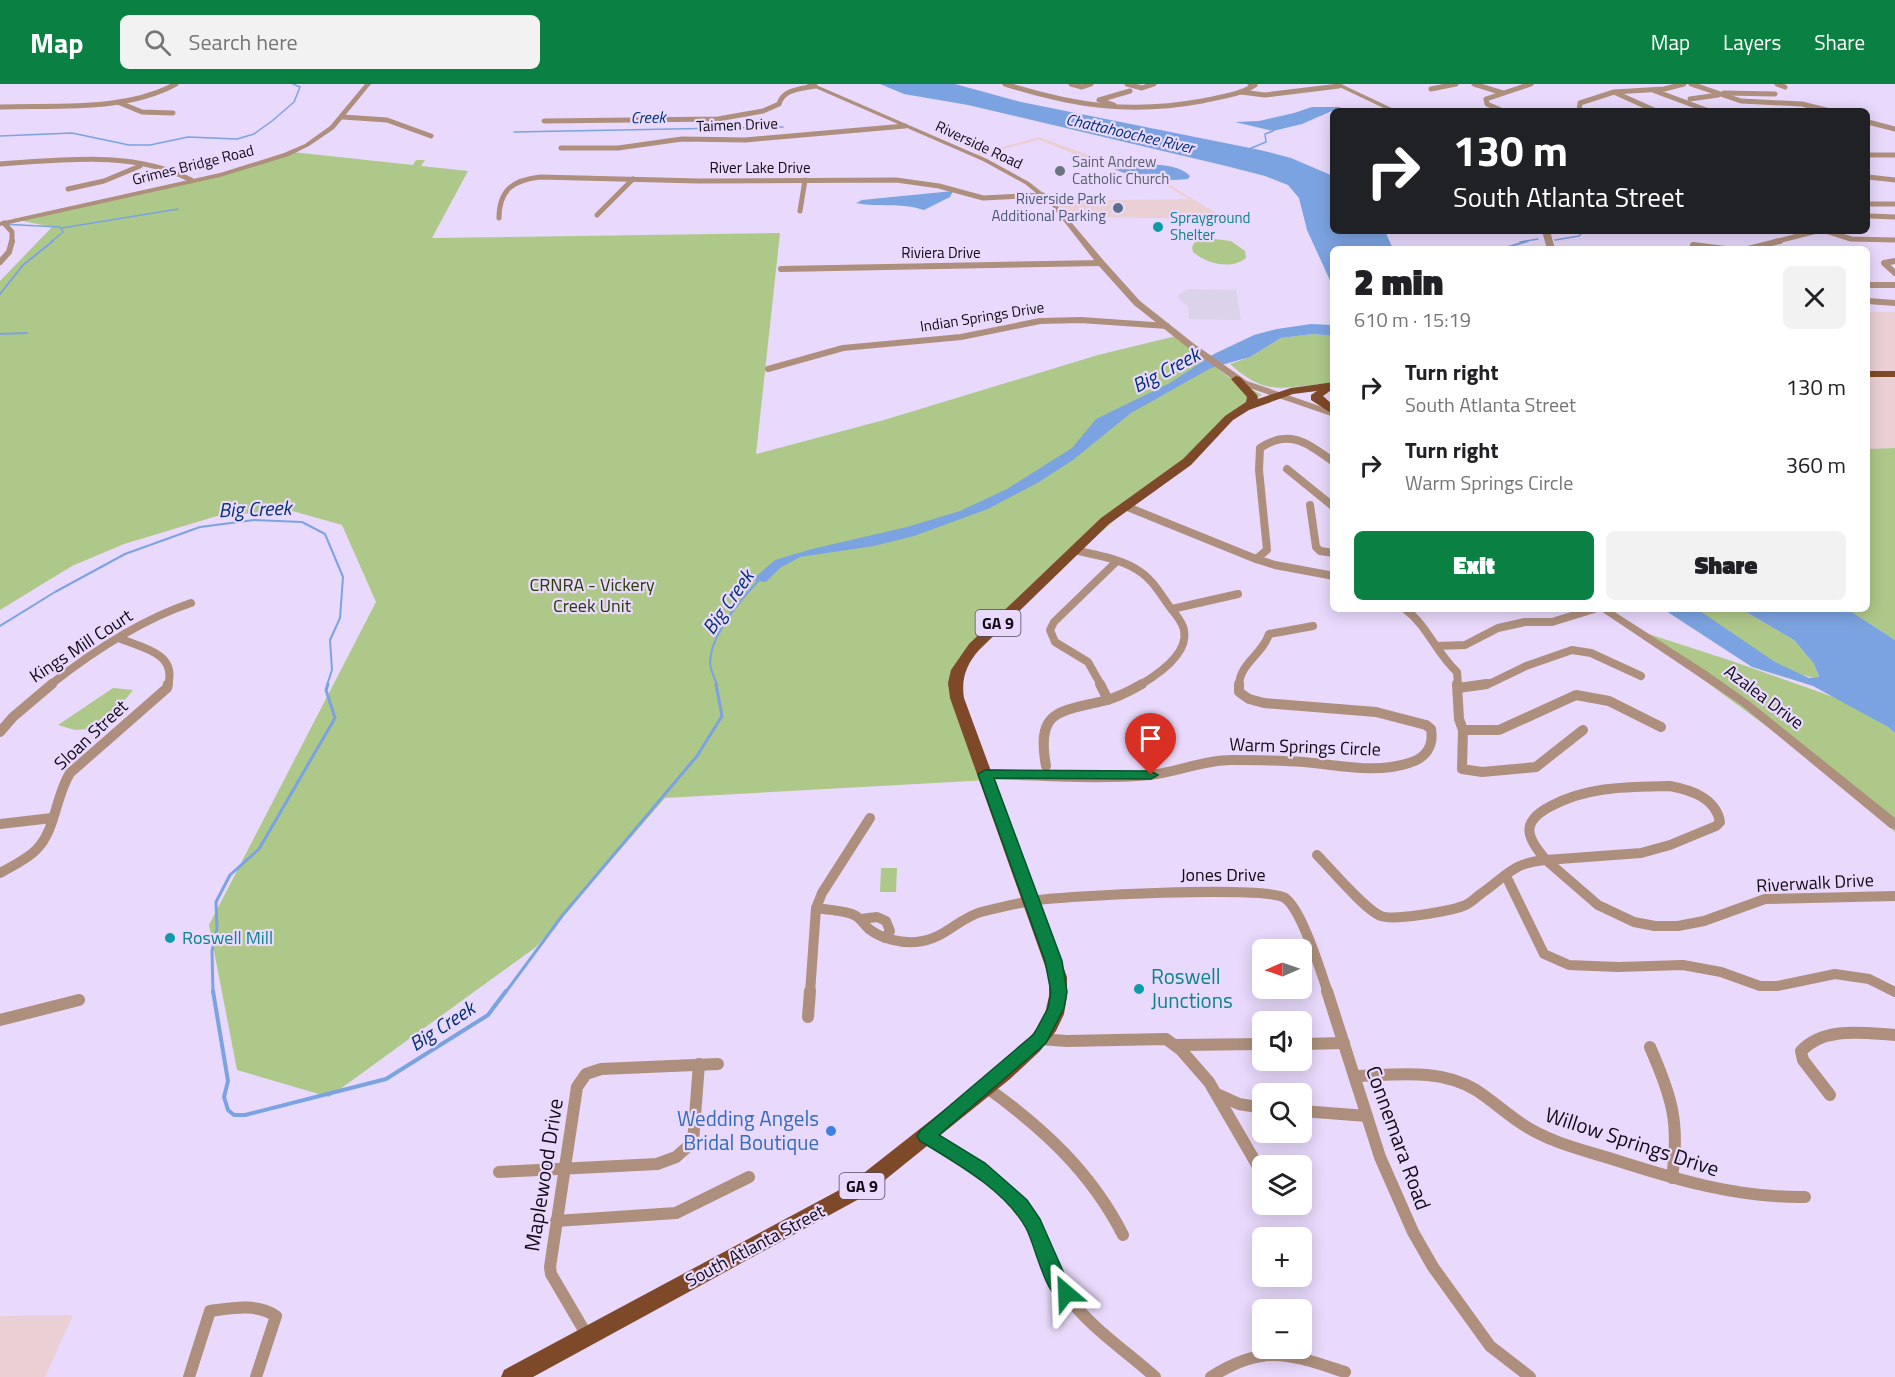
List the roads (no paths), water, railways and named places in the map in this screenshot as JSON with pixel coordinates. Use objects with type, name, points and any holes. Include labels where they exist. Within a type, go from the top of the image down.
[{"type":"main road","points":[[1870,374],[1895,374]]},
{"type":"main road","points":[[1236,379],[1254,397],[1251,404],[1245,408]]},
{"type":"main road","points":[[1330,388],[1317,395],[1317,400],[1330,410]]},
{"type":"main road","name":"South Atlanta Street","points":[[513,1377],[852,1193],[986,1087],[1040,1039],[1056,1008],[1059,992],[1053,961],[957,698],[955,680],[960,663],[1074,550],[1125,506],[1178,469],[1223,424],[1245,408],[1281,396],[1330,388]]},
{"type":"street","points":[[0,107],[120,102],[163,91],[176,84]]},
{"type":"street","name":"Grimes Bridge Road","points":[[2,224],[250,166],[292,151],[325,133],[343,117],[368,84]]},
{"type":"street","points":[[1005,84],[1052,99],[1087,106],[1128,110],[1179,105],[1240,92],[1255,85],[1250,84]]},
{"type":"street","points":[[1071,84],[1082,87],[1090,84]]},
{"type":"street","points":[[1127,84],[1142,88],[1154,84]]},
{"type":"street","points":[[1431,89],[1456,84]]},
{"type":"street","points":[[1474,84],[1503,93]]},
{"type":"street","points":[[1496,108],[1486,100],[1531,84]]},
{"type":"street","points":[[1645,84],[1701,108]]},
{"type":"street","points":[[1578,108],[1580,103],[1614,92],[1684,84]]},
{"type":"street","points":[[1691,84],[1741,101],[1802,104],[1818,108]]},
{"type":"street","points":[[1778,84],[1785,87]]},
{"type":"street","points":[[544,121],[730,117],[772,109],[779,104],[780,97],[785,94],[812,85]]},
{"type":"street","name":"Riverside Road","points":[[812,85],[1001,168],[1043,195],[1137,303],[1236,379],[1281,396]]},
{"type":"street","points":[[1240,92],[1265,95],[1338,85],[1388,108]]},
{"type":"street","points":[[1128,110],[1099,100],[1130,91]]},
{"type":"street","points":[[1614,92],[1649,108]]},
{"type":"street","points":[[1690,99],[1719,94],[1775,94]]},
{"type":"street","points":[[120,102],[142,112],[173,113]]},
{"type":"street","points":[[343,117],[387,120],[431,135]]},
{"type":"street","points":[[1870,124],[1895,129]]},
{"type":"street","name":"Taimen Drive","points":[[552,152],[559,147],[622,147],[682,139],[745,140],[903,125]]},
{"type":"street","points":[[836,130],[844,137]]},
{"type":"street","points":[[1870,155],[1895,155]]},
{"type":"street","points":[[0,164],[93,158],[170,169],[191,180]]},
{"type":"street","points":[[68,189],[104,181],[140,166]]},
{"type":"street","name":"River Lake Drive","points":[[499,218],[498,211],[512,185],[522,179],[540,177],[910,181],[993,199],[1043,195]]},
{"type":"street","points":[[1870,177],[1895,180]]},
{"type":"street","points":[[597,215],[633,179]]},
{"type":"street","points":[[800,211],[804,180]]},
{"type":"street","points":[[1871,204],[1895,204]]},
{"type":"street","points":[[1871,216],[1895,217]]},
{"type":"street","points":[[0,262],[11,250],[14,242],[12,232],[2,224]]},
{"type":"street","points":[[1759,246],[1805,234]]},
{"type":"street","points":[[1837,234],[1851,238],[1895,240]]},
{"type":"street","points":[[1693,245],[1701,246]]},
{"type":"street","points":[[1893,270],[1884,263],[1895,261]]},
{"type":"street","name":"Riviera Drive","points":[[781,268],[1101,263]]},
{"type":"street","points":[[1870,285],[1895,285]]},
{"type":"street","points":[[1870,301],[1895,303]]},
{"type":"street","name":"Indian Springs Drive","points":[[768,369],[843,348],[961,337],[1040,321],[1081,320],[1167,326]]},
{"type":"street","points":[[1281,396],[1330,412]]},
{"type":"street","points":[[1256,559],[1267,550],[1259,470],[1260,448],[1278,438],[1288,436],[1330,460]]},
{"type":"street","points":[[1287,470],[1330,504]]},
{"type":"street","points":[[1310,505],[1316,548],[1330,552]]},
{"type":"street","points":[[1125,506],[1275,566],[1330,575]]},
{"type":"street","points":[[1046,766],[1041,737],[1046,726],[1064,710],[1108,700],[1149,678],[1180,651],[1184,643],[1184,627],[1142,572],[1074,550]]},
{"type":"street","points":[[1108,700],[1088,662],[1057,645],[1051,638],[1050,631],[1054,622],[1116,562]]},
{"type":"street","points":[[1172,609],[1238,594]]},
{"type":"street","name":"Kings Mill Court","points":[[0,732],[19,709],[47,687],[171,609],[191,603]]},
{"type":"street","points":[[1413,612],[1437,646],[1443,660],[1457,672],[1459,719],[1463,730],[1462,770],[1482,772],[1536,767],[1583,730]]},
{"type":"street","points":[[1437,646],[1465,645],[1498,628],[1525,622],[1552,622],[1584,612]]},
{"type":"street","name":"Azalea Drive","points":[[1608,612],[1745,703],[1895,825]]},
{"type":"street","name":"Warm Springs Circle","points":[[985,774],[1151,775],[1227,759],[1307,762],[1359,768],[1386,767],[1409,763],[1425,755],[1433,744],[1431,729],[1426,725],[1377,712],[1302,708],[1250,700],[1239,692],[1238,680],[1242,669],[1266,642],[1269,634],[1313,626]]},
{"type":"street","name":"Sloan Street","points":[[0,873],[38,849],[45,838],[60,789],[70,773],[167,688],[172,677],[171,667],[159,654],[121,639]]},
{"type":"street","points":[[1458,688],[1491,683],[1526,666],[1572,650],[1591,653],[1641,676]]},
{"type":"street","points":[[1463,730],[1499,730],[1576,695],[1589,694],[1604,698],[1661,727]]},
{"type":"street","points":[[1317,855],[1370,908],[1381,916],[1400,918],[1464,906],[1506,876],[1514,867],[1525,862],[1614,856],[1653,850],[1716,826],[1720,822],[1720,816],[1701,796],[1682,787],[1648,786],[1587,790],[1556,802],[1536,814],[1530,823],[1529,834],[1533,844],[1546,860]]},
{"type":"street","points":[[0,824],[52,818]]},
{"type":"street","points":[[808,1017],[816,908],[822,893],[870,818]]},
{"type":"street","name":"Riverwalk Drive","points":[[1546,860],[1600,909],[1627,921],[1654,926],[1702,921],[1765,899],[1895,896]]},
{"type":"street","points":[[1506,876],[1544,954],[1569,964],[1618,967],[1683,965],[1720,972],[1760,986],[1777,987],[1835,974],[1863,978],[1893,990]]},
{"type":"street","name":"Jones Drive","points":[[1032,901],[1150,893],[1275,893],[1284,897],[1291,904],[1313,946],[1345,1046]]},
{"type":"street","points":[[865,918],[870,929],[902,942],[918,942],[935,938],[967,917],[1032,901]]},
{"type":"street","points":[[816,908],[865,918],[877,917],[886,921],[890,927],[887,935]]},
{"type":"street","points":[[0,1020],[79,1000]]},
{"type":"street","points":[[1830,1095],[1803,1060],[1801,1051],[1808,1041],[1828,1034],[1895,1035]]},
{"type":"street","points":[[1040,1039],[1067,1041],[1166,1039],[1179,1048],[1219,1095],[1252,1155]]},
{"type":"street","points":[[1312,1044],[1345,1046]]},
{"type":"street","points":[[1179,1048],[1252,1045]]},
{"type":"street","name":"Connemara Road","points":[[1345,1046],[1392,1190],[1413,1232],[1433,1267],[1490,1346],[1530,1377]]},
{"type":"street","points":[[1650,1047],[1669,1090],[1676,1116],[1678,1143],[1672,1178]]},
{"type":"street","points":[[499,1172],[647,1165],[666,1161],[684,1152],[693,1142],[699,1064]]},
{"type":"street","name":"Maplewood Drive","points":[[588,1336],[551,1274],[550,1259],[577,1087],[586,1073],[601,1069],[718,1064]]},
{"type":"street","name":"Willow Springs Drive","points":[[1355,1076],[1428,1075],[1453,1080],[1477,1090],[1512,1119],[1538,1134],[1709,1189],[1746,1196],[1804,1197]]},
{"type":"street","points":[[986,1087],[1020,1110],[1062,1149],[1110,1206],[1123,1235]]},
{"type":"street","points":[[1219,1095],[1239,1104],[1252,1106]]},
{"type":"street","points":[[1312,1113],[1367,1116]]},
{"type":"street","points":[[926,1136],[978,1168],[1020,1205],[1034,1224],[1059,1283],[1073,1303],[1155,1377]]},
{"type":"street","points":[[556,1221],[676,1213],[749,1177]]},
{"type":"street","points":[[189,1377],[210,1311],[255,1308],[267,1309],[276,1316],[256,1377]]},
{"type":"street","points":[[1211,1377],[1227,1365],[1250,1355],[1270,1353],[1298,1357],[1346,1372]]},
{"type":"water","name":"Chattahoochee River","points":[[880,84],[955,84],[1021,102],[1291,158],[1330,175],[1330,234],[1386,234],[1392,246],[1330,246],[1330,280],[1307,230],[1299,198],[1288,185],[1265,176],[1222,165],[968,105],[904,94]]},
{"type":"water","points":[[1312,107],[1341,107],[1330,108],[1330,112],[1302,124],[1273,131],[1235,122],[1259,121]]},
{"type":"water","points":[[1136,164],[1172,167],[1190,176],[1188,179],[1160,180],[1114,169]]},
{"type":"water","points":[[953,191],[950,197],[924,210],[906,206],[856,203],[862,200]]},
{"type":"water","points":[[1311,324],[1330,325],[1330,336],[1313,334],[1281,338],[1250,357],[1211,368],[1131,413],[1073,460],[1039,482],[988,509],[914,536],[874,546],[800,557],[780,568],[766,582],[752,580],[775,560],[907,527],[960,511],[1007,489],[1072,448],[1096,419],[1170,383],[1214,354],[1254,335]]},
{"type":"water","points":[[1668,612],[1701,612],[1775,662],[1809,678],[1819,677],[1814,664],[1794,640],[1746,612],[1852,612],[1895,640],[1895,733],[1813,686],[1752,667]]},
{"type":"waterway","name":"Big Creek","points":[[0,136],[72,133],[129,145],[150,145],[188,137],[237,139],[254,134],[294,102],[300,87],[293,84]]},
{"type":"waterway","name":"Creek","points":[[514,132],[783,127]]},
{"type":"waterway","points":[[1249,149],[1266,142],[1265,134],[1273,131]]},
{"type":"waterway","points":[[62,228],[178,209]]},
{"type":"waterway","name":"Big Creek","points":[[0,224],[60,227],[63,232],[51,242]]},
{"type":"waterway","points":[[1555,240],[1581,234]]},
{"type":"waterway","points":[[1520,242],[1538,239]]},
{"type":"waterway","name":"Big Creek","points":[[0,294],[23,265],[53,241]]},
{"type":"waterway","points":[[1511,246],[1528,241]]},
{"type":"waterway","points":[[0,334],[27,333]]},
{"type":"waterway","name":"Big Creek","points":[[0,626],[55,592],[125,554],[200,527],[254,520],[302,522],[325,534],[343,577],[340,618],[330,640],[332,670],[327,685]]},
{"type":"waterway","name":"Big Creek","points":[[717,685],[710,663],[715,641],[728,618],[760,579]]},
{"type":"waterway","name":"Big Creek","points":[[213,993],[212,951],[217,928],[216,902],[230,875],[259,849],[335,718],[326,690],[328,684]]},
{"type":"waterway","name":"Big Creek","points":[[505,993],[562,916],[697,756],[722,716],[716,684]]},
{"type":"waterway","name":"Big Creek","points":[[213,991],[228,1081],[224,1097],[228,1110],[234,1115],[245,1115],[386,1079],[488,1015],[506,991]]},
{"type":"place","name":"Saint Andrew Catholic Church","points":[[1060,171]]},
{"type":"place","name":"Riverside Park Additional Parking","points":[[1118,208]]},
{"type":"place","name":"Sprayground Shelter","points":[[1158,227]]},
{"type":"place","name":"Roswell Mill","points":[[170,938]]},
{"type":"place","name":"Roswell Junctions","points":[[1139,989]]},
{"type":"place","name":"Wedding Angels Bridal Boutique","points":[[831,1131]]},
{"type":"park label","name":"CRNRA - Vickery Creek Unit","points":[[592,595]]}]
